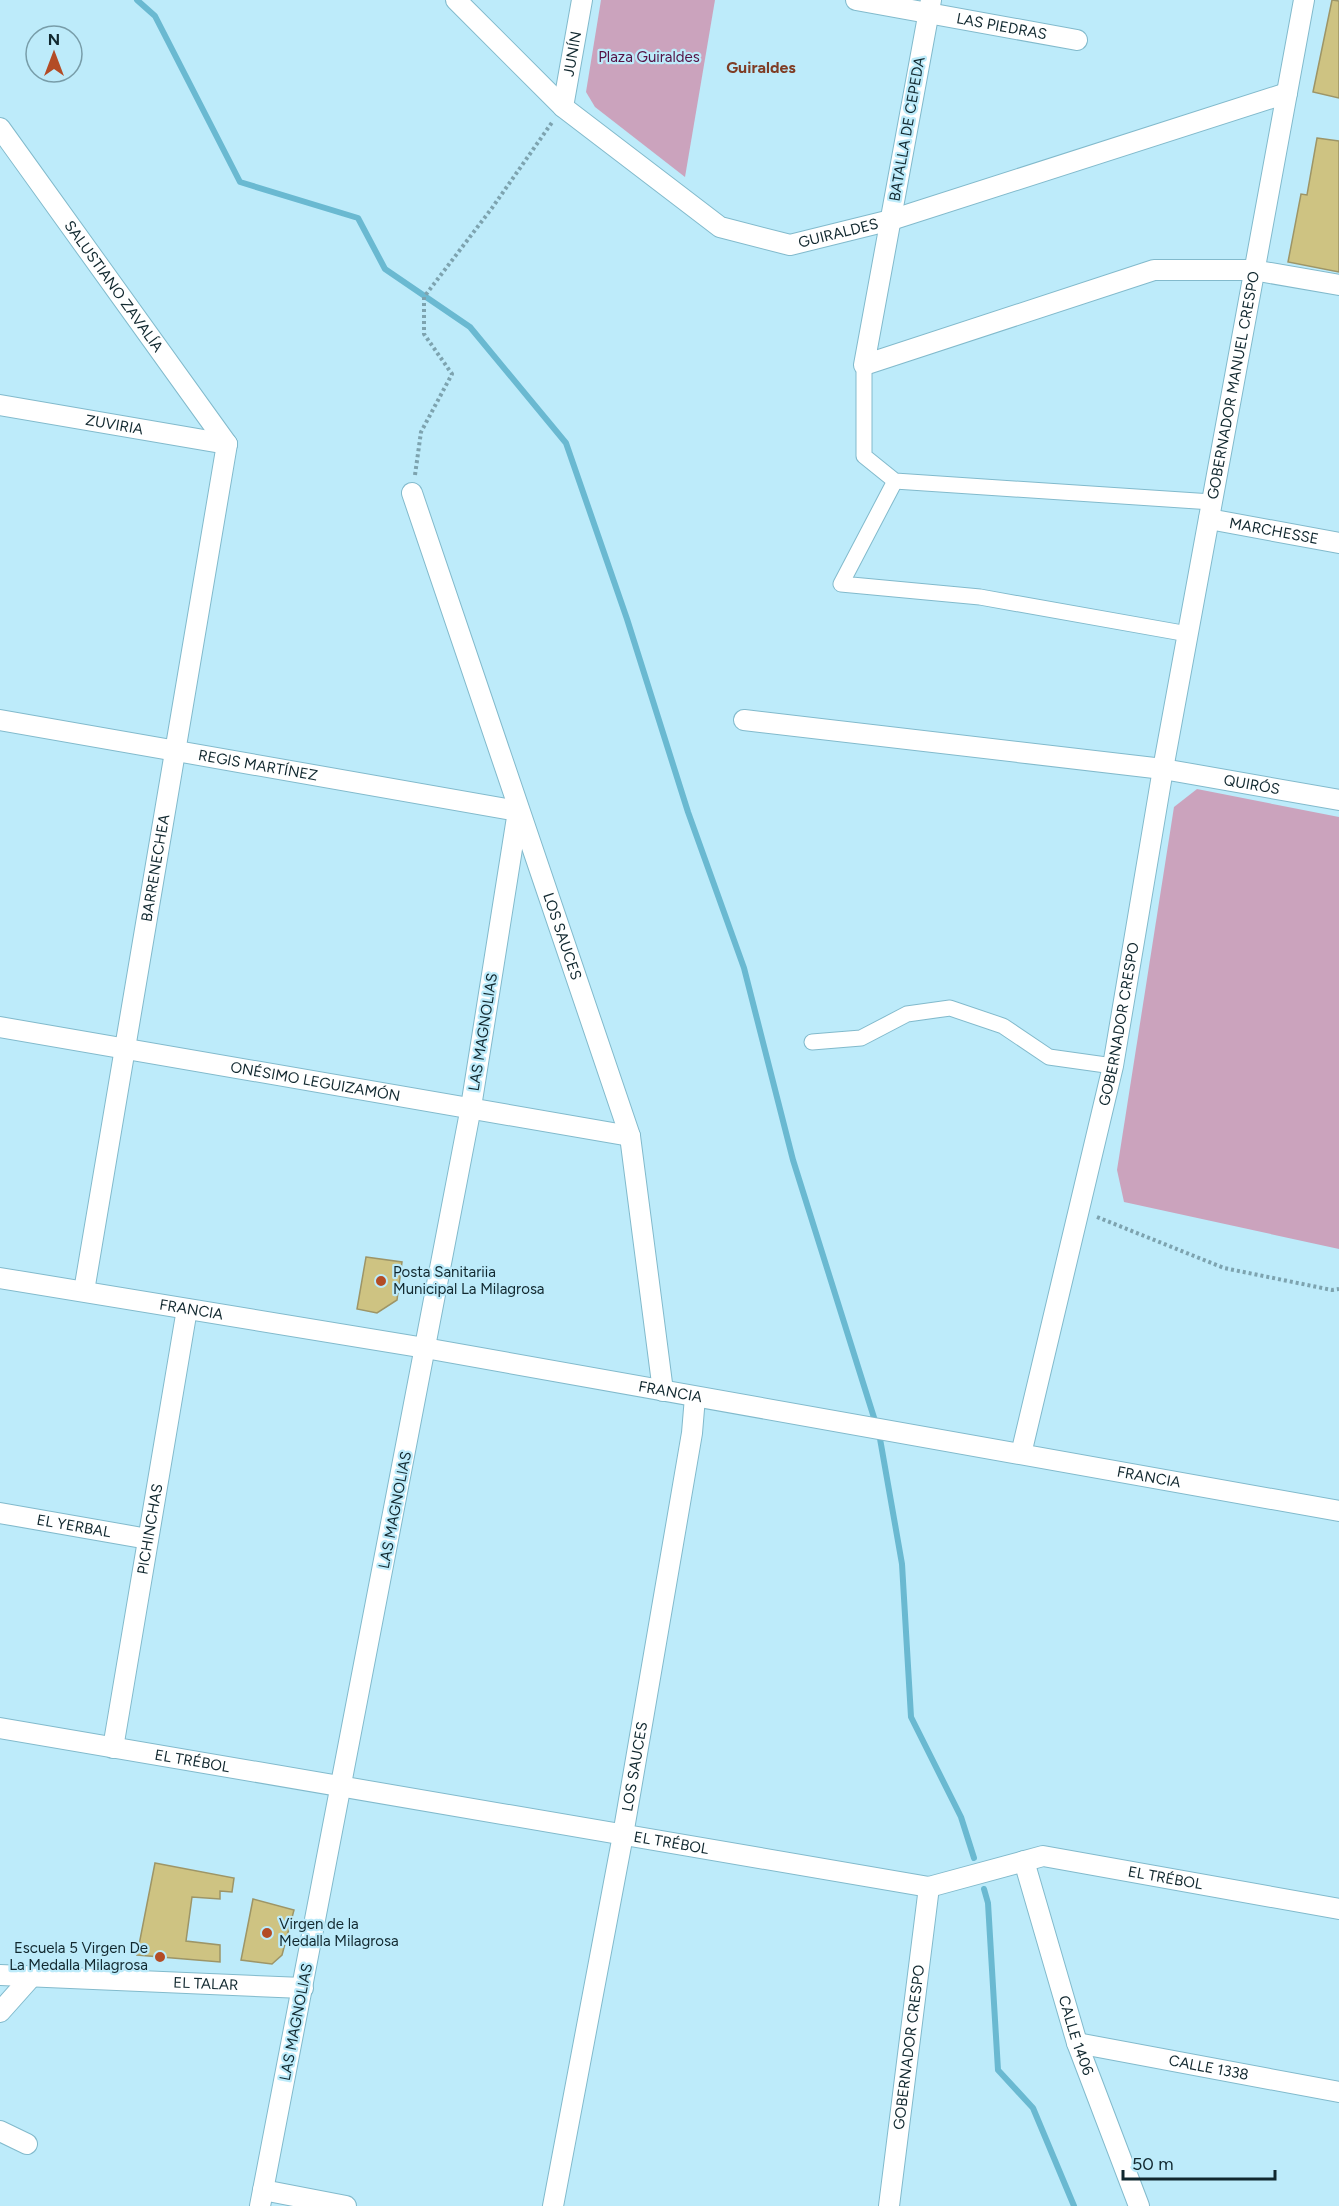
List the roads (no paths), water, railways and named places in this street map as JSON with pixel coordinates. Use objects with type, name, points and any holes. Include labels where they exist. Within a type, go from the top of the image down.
[{"type":"street","name":"GUIRALDES","points":[[456,0],[563,107],[720,227],[790,245],[891,220],[1287,93]]},
{"type":"street","name":"JUNÍN","points":[[563,107],[582,0]]},
{"type":"street","name":"LAS PIEDRAS","points":[[856,0],[930,7],[1077,40]]},
{"type":"street","name":"GOBERNADOR MANUEL CRESPO","points":[[1163,769],[1304,0]]},
{"type":"street","name":"BATALLA DE CEPEDA","points":[[864,365],[930,7]]},
{"type":"street","name":"SALUSTIANO ZAVALÍA","points":[[0,128],[227,444]]},
{"type":"street","points":[[1211,510],[895,481],[864,456],[864,365],[1154,270],[1253,270],[1339,285]]},
{"type":"street","name":"ZUVIRIA","points":[[0,405],[227,444]]},
{"type":"street","name":"BARRENECHEA","points":[[84,1291],[227,444]]},
{"type":"street","points":[[895,481],[842,584],[980,597],[1188,634]]},
{"type":"street","name":"LOS SAUCES","points":[[412,493],[630,1136],[663,1391]]},
{"type":"street","name":"MARCHESSE","points":[[1211,510],[1339,543]]},
{"type":"street","name":"REGIS MARTÍNEZ","points":[[0,720],[518,811]]},
{"type":"street","name":"QUIRÓS","points":[[744,720],[1163,769],[1339,800]]},
{"type":"street","name":"GOBERNADOR CRESPO","points":[[1021,1454],[1061,1277],[1113,1066],[1163,769]]},
{"type":"street","name":"LAS MAGNOLIAS","points":[[261,2198],[342,1788],[471,1107],[518,811]]},
{"type":"street","points":[[812,1041],[861,1038],[908,1014],[951,1008],[1003,1026],[1049,1057],[1113,1066]]},
{"type":"street","name":"ONÉSIMO LEGUIZAMÓN","points":[[0,1027],[630,1136]]},
{"type":"street","name":"FRANCIA","points":[[0,1278],[425,1348],[1339,1511]]},
{"type":"street","name":"PICHINCHAS","points":[[113,1748],[187,1310]]},
{"type":"street","name":"LOS SAUCES","points":[[553,2206],[623,1835],[692,1433],[694,1397]]},
{"type":"street","name":"EL YERBAL","points":[[0,1513],[148,1539]]},
{"type":"street","name":"EL TRÉBOL","points":[[0,1728],[929,1887],[1043,1856],[1339,1910]]},
{"type":"street","name":"CALLE 1406","points":[[1024,1861],[1077,2043],[1139,2206]]},
{"type":"street","name":"GOBERNADOR CRESPO","points":[[889,2206],[929,1887]]},
{"type":"street","name":"EL TALAR","points":[[0,1975],[303,1988]]},
{"type":"street","points":[[0,2012],[33,1975]]},
{"type":"street","name":"CALLE 1338","points":[[1077,2043],[1339,2092]]},
{"type":"street","points":[[0,2131],[27,2144]]},
{"type":"street","points":[[261,2198],[346,2206]]},
{"type":"waterway","points":[[137,0],[155,16],[240,182],[358,218],[385,269],[470,327],[566,443],[627,619],[688,812],[744,968],[793,1160],[876,1424]]},
{"type":"waterway","points":[[879,1433],[902,1564],[911,1717],[961,1817],[974,1858]]},
{"type":"waterway","points":[[984,1889],[988,1903],[998,2070],[1033,2108],[1074,2206]]},
{"type":"place","name":"Posta Sanitariia Municipal La Milagrosa","points":[[381,1281]]},
{"type":"place","name":"Virgen de la Medalla Milagrosa","points":[[267,1933]]},
{"type":"place","name":"Escuela 5 Virgen De La Medalla Milagrosa","points":[[160,1957]]},
{"type":"district","name":"Guiraldes","points":[[761,67]]},
{"type":"park label","name":"Plaza Guiraldes","points":[[649,57]]}]
